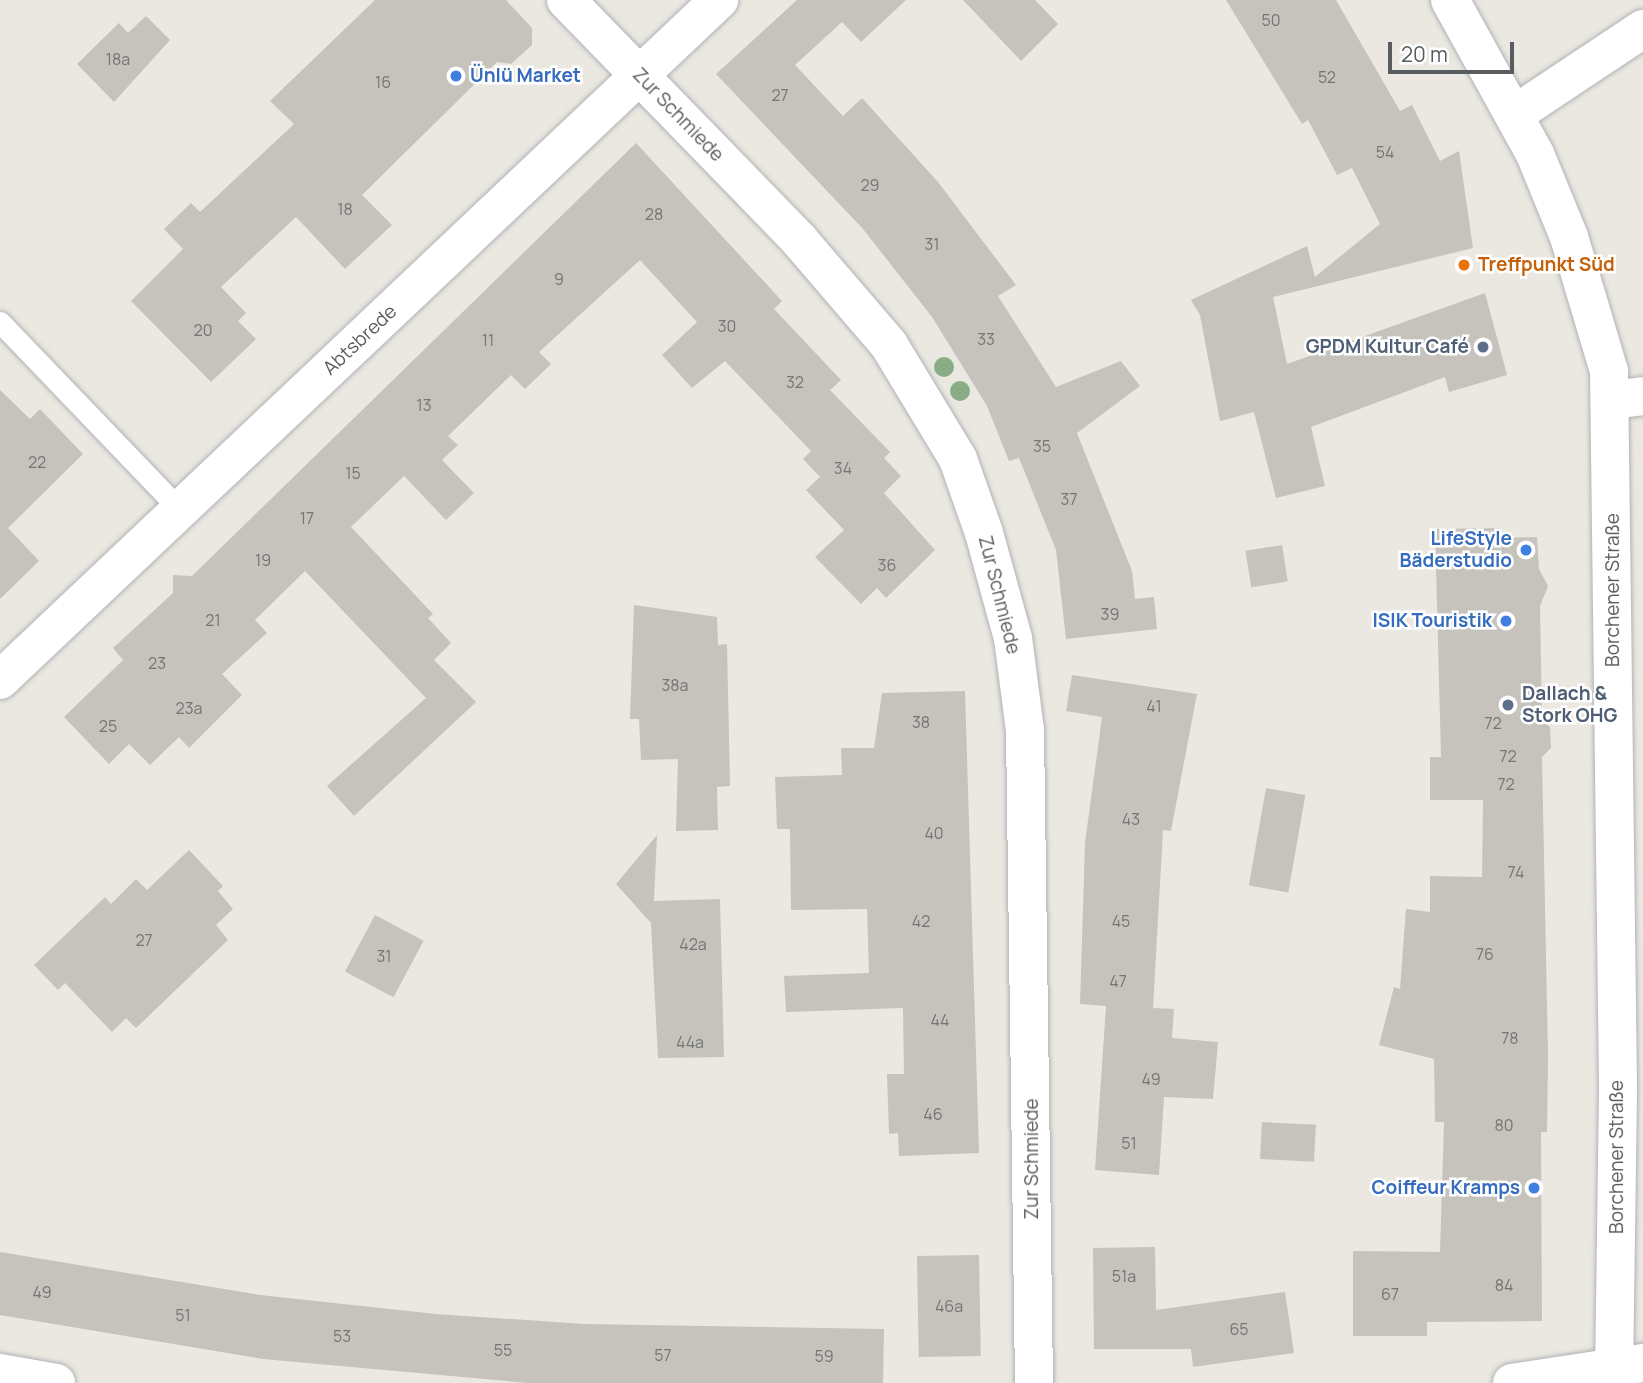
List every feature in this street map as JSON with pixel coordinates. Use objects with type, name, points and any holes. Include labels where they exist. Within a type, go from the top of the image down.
[{"type":"street","name":"Zur Schmiede","points":[[566,0],[818,260],[890,345],[958,459],[984,533],[1013,638],[1026,730],[1034,1383]]},
{"type":"street","name":"Abtsbrede","points":[[0,680],[719,0]]},
{"type":"street","name":"Borchener Straße","points":[[1450,0],[1515,114],[1569,237],[1627,398],[1624,1371]]},
{"type":"street","points":[[1515,114],[1643,29]]},
{"type":"street","points":[[1512,1383],[1624,1371]]},
{"type":"street","points":[[0,1373],[55,1383]]},
{"type":"lane","points":[[0,322],[180,510]]},
{"type":"building","points":[[375,0],[506,0],[532,28],[532,45],[511,64],[497,62],[362,195],[392,225],[345,269],[296,217],[221,287],[246,313],[238,321],[256,339],[211,382],[131,301],[183,249],[164,229],[191,203],[200,212],[294,124],[270,101]]},
{"type":"building","points":[[797,0],[906,0],[861,42],[842,22],[795,65],[843,116],[862,98],[938,182],[1016,285],[998,296],[1056,387],[1121,361],[1140,386],[1077,433],[1132,571],[1135,599],[1154,597],[1157,629],[1066,639],[1056,550],[1019,458],[1009,461],[987,406],[932,317],[863,229],[716,74]]},
{"type":"building","points":[[963,0],[1035,0],[1058,24],[1021,61]]},
{"type":"building","points":[[1226,0],[1336,0],[1400,111],[1412,105],[1440,161],[1459,151],[1473,248],[1273,297],[1287,364],[1485,293],[1507,375],[1449,392],[1445,377],[1311,427],[1325,486],[1276,498],[1254,412],[1220,421],[1200,315],[1191,300],[1307,246],[1315,277],[1380,224],[1352,168],[1337,175],[1308,120],[1302,124]]},
{"type":"building","points":[[146,16],[170,40],[114,102],[77,64],[119,23],[128,33]]},
{"type":"building","points":[[636,143],[782,301],[774,309],[841,380],[830,390],[890,452],[884,458],[901,476],[884,493],[935,550],[886,598],[877,588],[861,604],[815,557],[844,530],[806,490],[820,477],[803,459],[811,451],[725,361],[692,388],[662,355],[697,322],[640,260],[539,352],[551,364],[525,389],[511,375],[448,436],[458,445],[442,460],[474,493],[446,520],[404,476],[351,527],[433,614],[428,618],[451,643],[434,660],[476,702],[354,816],[327,786],[426,698],[305,571],[255,620],[267,633],[222,674],[242,695],[189,748],[179,737],[150,765],[129,744],[109,764],[64,717],[123,660],[113,648],[173,593],[173,575],[192,576]]},
{"type":"building","points":[[0,390],[30,419],[40,409],[83,454],[8,528],[39,561],[0,599]]},
{"type":"building","points":[[1501,528],[1502,538],[1537,537],[1539,569],[1548,586],[1540,606],[1542,719],[1550,727],[1551,748],[1542,757],[1548,1056],[1547,1132],[1541,1132],[1542,1321],[1427,1322],[1427,1336],[1353,1336],[1353,1251],[1440,1252],[1444,1122],[1435,1122],[1434,1059],[1379,1045],[1394,987],[1400,989],[1406,909],[1430,912],[1430,876],[1482,877],[1483,800],[1430,800],[1430,757],[1441,757],[1435,529]]},
{"type":"building","points":[[1282,545],[1288,582],[1251,587],[1245,551]]},
{"type":"building","points":[[634,605],[717,617],[718,645],[727,644],[730,786],[717,787],[718,830],[676,831],[678,759],[641,760],[639,719],[630,719]]},
{"type":"building","points":[[1072,675],[1197,694],[1171,831],[1163,830],[1153,1008],[1174,1009],[1172,1038],[1218,1042],[1213,1099],[1164,1097],[1159,1175],[1095,1170],[1106,1006],[1080,1004],[1085,843],[1102,717],[1066,711]]},
{"type":"building","points":[[965,691],[979,1153],[899,1156],[898,1133],[889,1134],[887,1074],[904,1074],[903,1008],[786,1012],[784,976],[869,973],[867,909],[791,910],[790,829],[777,829],[775,777],[842,775],[841,748],[874,748],[882,693]]},
{"type":"building","points":[[1266,788],[1305,795],[1288,892],[1249,885]]},
{"type":"building","points":[[657,835],[654,901],[720,899],[724,1057],[658,1058],[651,923],[616,884]]},
{"type":"building","points":[[189,850],[223,886],[218,891],[233,909],[216,925],[228,940],[136,1028],[126,1018],[112,1032],[65,983],[58,990],[34,965],[105,897],[111,904],[136,879],[147,890]]},
{"type":"building","points":[[375,915],[424,941],[394,997],[345,972]]},
{"type":"building","points":[[1262,1122],[1316,1125],[1314,1162],[1260,1159]]},
{"type":"building","points":[[1155,1247],[1156,1310],[1285,1292],[1294,1353],[1193,1367],[1191,1349],[1094,1349],[1093,1248]]},
{"type":"building","points":[[0,1252],[260,1295],[436,1314],[585,1324],[884,1329],[883,1383],[528,1383],[263,1359],[0,1315]]},
{"type":"building","points":[[979,1255],[981,1356],[919,1357],[917,1256]]},
{"type":"place","name":"Ünlü Market","points":[[456,76]]},
{"type":"place","name":"Treffpunkt Süd","points":[[1464,265]]},
{"type":"place","name":"GPDM Kultur Café","points":[[1483,347]]},
{"type":"place","name":"LifeStyle Bäderstudio","points":[[1526,550]]},
{"type":"place","name":"ISIK Touristik","points":[[1506,621]]},
{"type":"place","name":"Dallach & Stork OHG","points":[[1508,705]]},
{"type":"place","name":"Coiffeur Kramps","points":[[1534,1188]]}]
